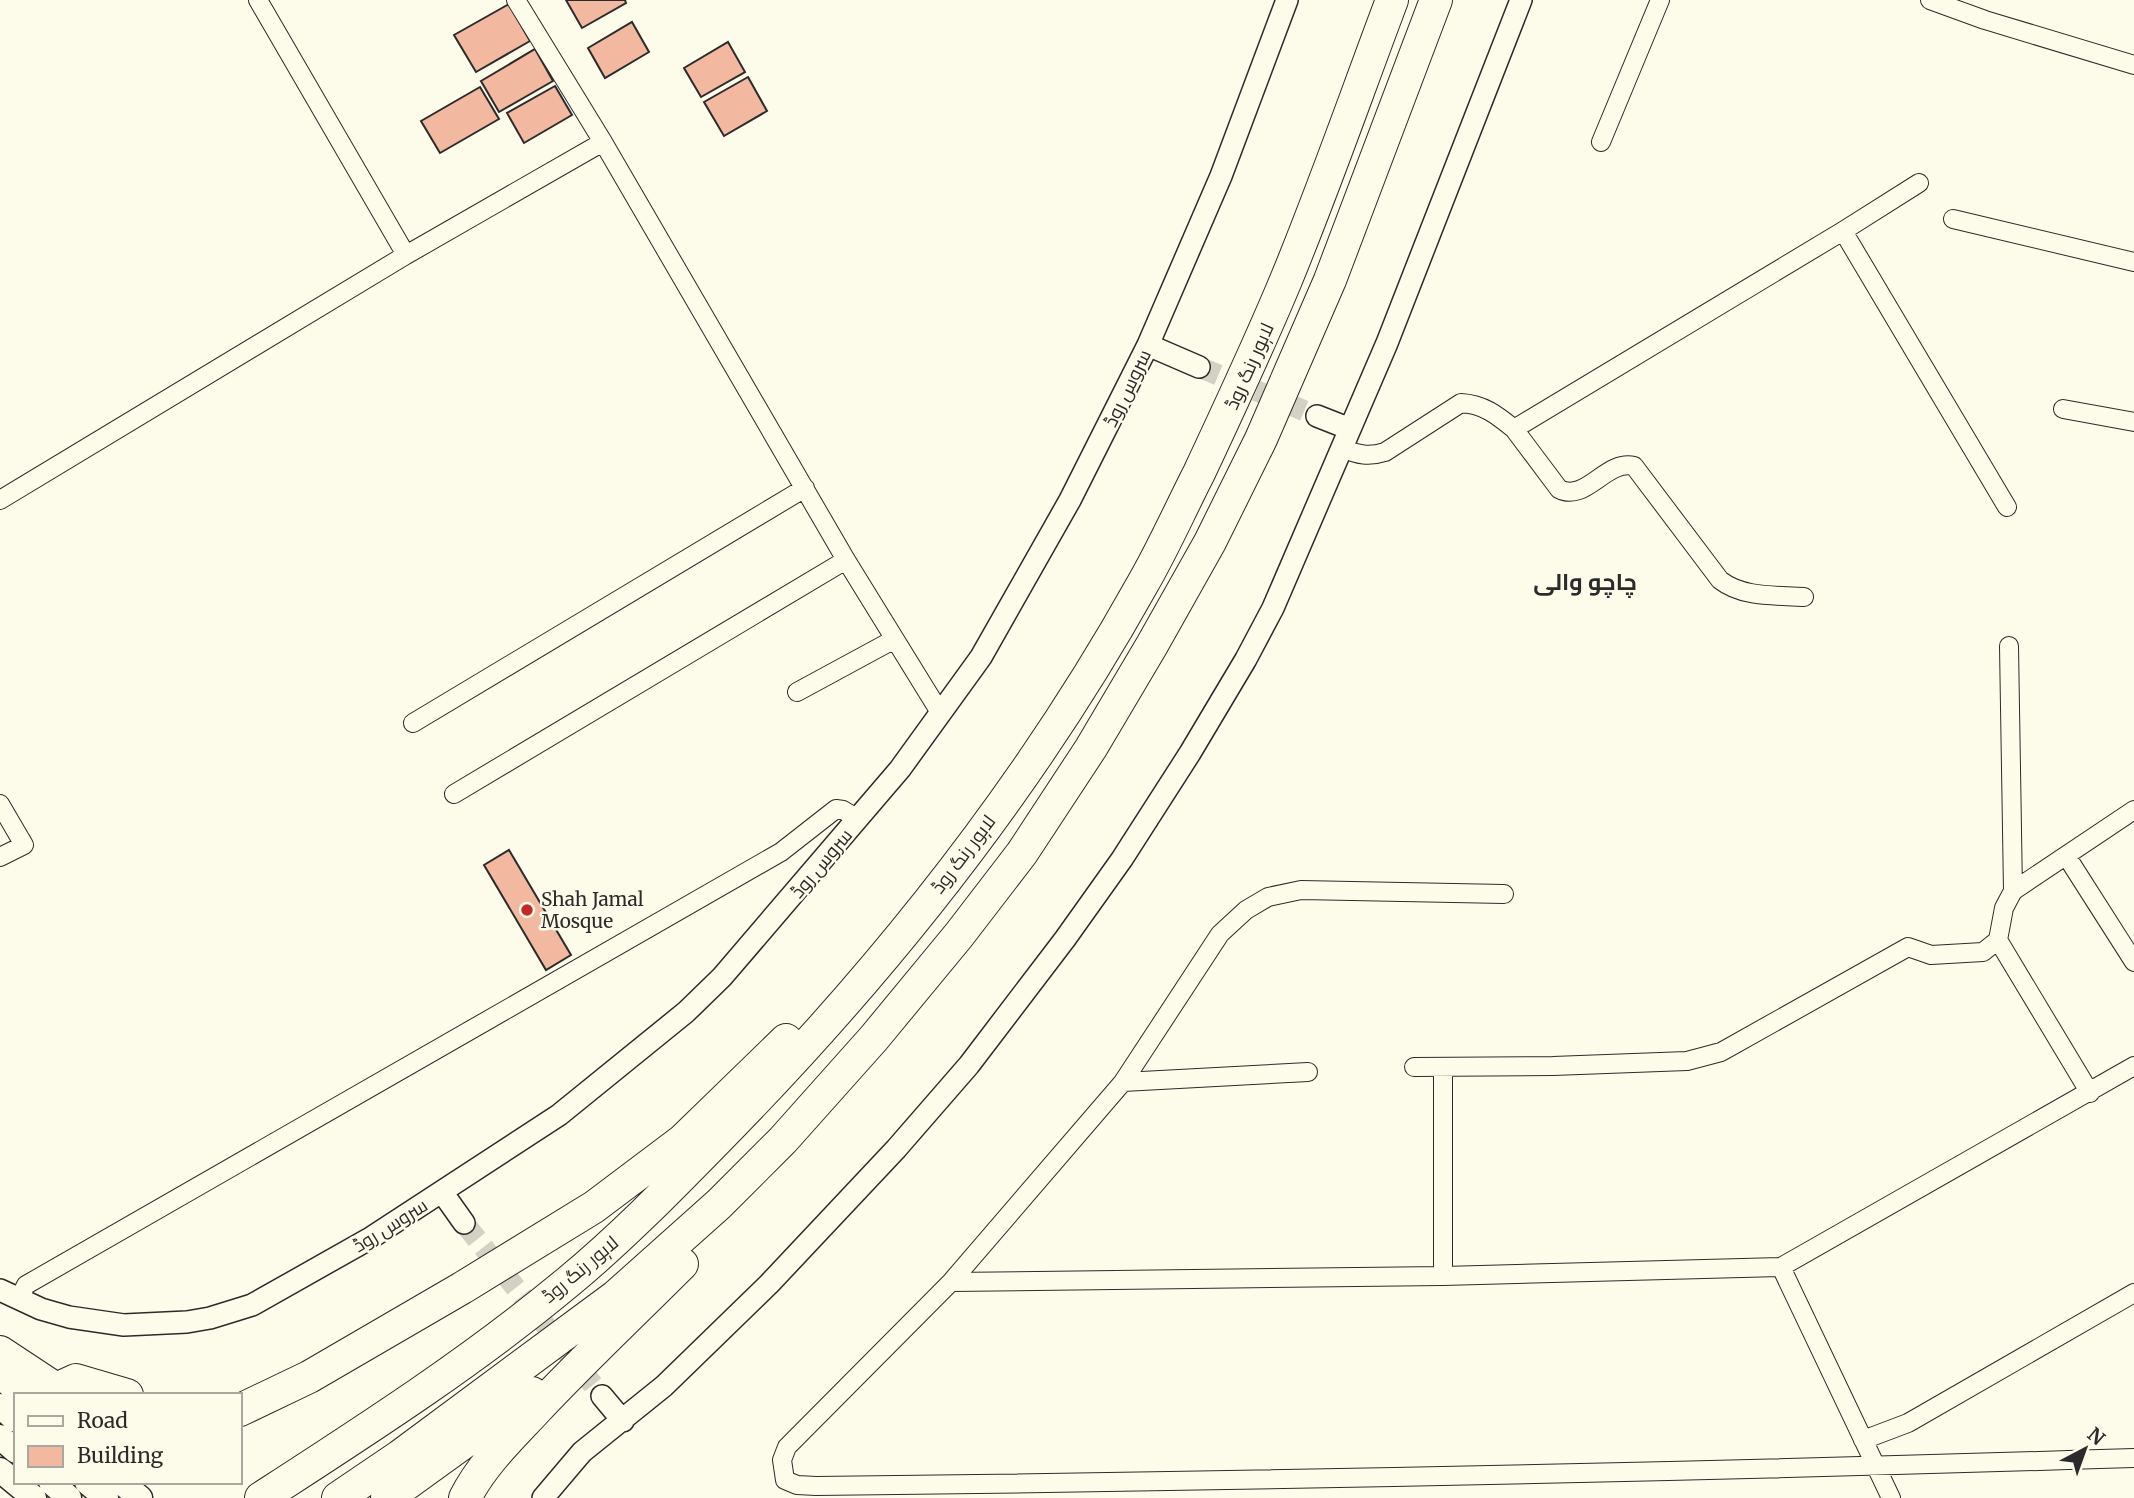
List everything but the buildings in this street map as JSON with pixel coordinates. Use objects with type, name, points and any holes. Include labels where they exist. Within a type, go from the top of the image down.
[{"type":"highway","name":"لاہور رنگ روڈ","points":[[261,1498],[458,1365],[569,1282],[654,1204],[829,1023],[976,839],[1052,732],[1142,585],[1220,429],[1287,277],[1392,0]]},
{"type":"highway","name":"لاہور رنگ روڈ","points":[[338,1498],[400,1456],[616,1296],[719,1204],[783,1140],[874,1038],[1022,853],[1091,748],[1152,646],[1210,542],[1266,427],[1329,279],[1436,0]]},
{"type":"highway","points":[[242,1408],[309,1377],[594,1207],[683,1140],[792,1034],[880,962]]},
{"type":"highway","points":[[465,1498],[482,1469],[500,1447],[575,1367],[685,1261],[719,1204]]},
{"type":"highway","points":[[0,1352],[63,1393],[76,1380],[120,1393]]},
{"type":"highway","points":[[387,1498],[524,1398],[575,1367]]},
{"type":"main road","points":[[0,1376],[18,1393]]},
{"type":"main road","points":[[0,1406],[14,1418]]},
{"type":"main road","points":[[0,1437],[14,1449]]},
{"type":"main road","points":[[0,1470],[14,1482]]},
{"type":"main road","points":[[17,1484],[34,1498]]},
{"type":"main road","points":[[53,1484],[69,1498]]},
{"type":"main road","points":[[89,1484],[106,1498]]},
{"type":"main road","points":[[123,1484],[140,1498]]},
{"type":"street","points":[[258,0],[406,256]]},
{"type":"street","points":[[516,0],[603,142],[893,640],[941,714]]},
{"type":"street","name":"سروس روڈ","points":[[10,1295],[41,1309],[69,1317],[112,1324],[164,1325],[210,1318],[252,1305],[369,1239],[558,1115],[686,1012],[722,978],[900,769],[981,657],[1070,500],[1148,345],[1221,176],[1287,0]]},
{"type":"street","points":[[543,1498],[582,1452],[664,1386],[769,1284],[887,1160],[969,1065],[1122,859],[1246,659],[1293,563],[1402,305],[1521,0]]},
{"type":"street","points":[[1601,142],[1660,0]]},
{"type":"street","points":[[1930,0],[1984,20],[2134,65]]},
{"type":"street","points":[[0,500],[406,256],[603,142]]},
{"type":"street","points":[[1514,429],[1919,183]]},
{"type":"street","points":[[1953,219],[2134,262]]},
{"type":"street","points":[[1843,231],[2007,507]]},
{"type":"street","points":[[1148,345],[1199,367]]},
{"type":"street","points":[[1317,416],[1346,439],[1357,454],[1372,456],[1385,452],[1461,403],[1475,404],[1514,429],[1559,489],[1567,493],[1577,492],[1616,467],[1626,464],[1633,466],[1720,580],[1731,589],[1804,597]]},
{"type":"street","points":[[2063,408],[2134,422]]},
{"type":"street","points":[[413,723],[805,488]]},
{"type":"street","points":[[454,794],[846,560]]},
{"type":"street","points":[[797,692],[893,640]]},
{"type":"street","points":[[1415,1068],[1687,1061],[1721,1052],[1908,947],[1931,955],[1983,952],[1998,940],[2004,908],[2012,891],[2009,646]]},
{"type":"street","points":[[0,804],[24,845],[0,858]]},
{"type":"street","points":[[10,1295],[781,852],[835,809],[858,819]]},
{"type":"street","points":[[2012,891],[2134,810]]},
{"type":"street","points":[[2067,856],[2134,962]]},
{"type":"street","points":[[1504,894],[1301,890],[1268,897],[1246,911],[1220,934],[1124,1082],[951,1282],[787,1447],[782,1460],[785,1480],[797,1485],[978,1484],[1876,1466],[2134,1458]]},
{"type":"street","points":[[1998,940],[2090,1093]]},
{"type":"street","points":[[951,1282],[1443,1276],[1781,1267],[2134,1066]]},
{"type":"street","points":[[1443,1067],[1443,1276]]},
{"type":"street","points":[[1124,1082],[1308,1072]]},
{"type":"street","points":[[442,1192],[464,1223]]},
{"type":"street","points":[[1781,1267],[1891,1498]]},
{"type":"street","points":[[1863,1440],[1908,1423],[2134,1293]]},
{"type":"street","points":[[602,1396],[623,1421]]},
{"type":"tunnel","points":[[1199,367],[1317,416]]},
{"type":"tunnel","points":[[464,1223],[602,1396]]},
{"type":"place","name":"Shah Jamal Mosque","points":[[527,910]]},
{"type":"district","name":"چاچو والی","points":[[1585,581]]}]
